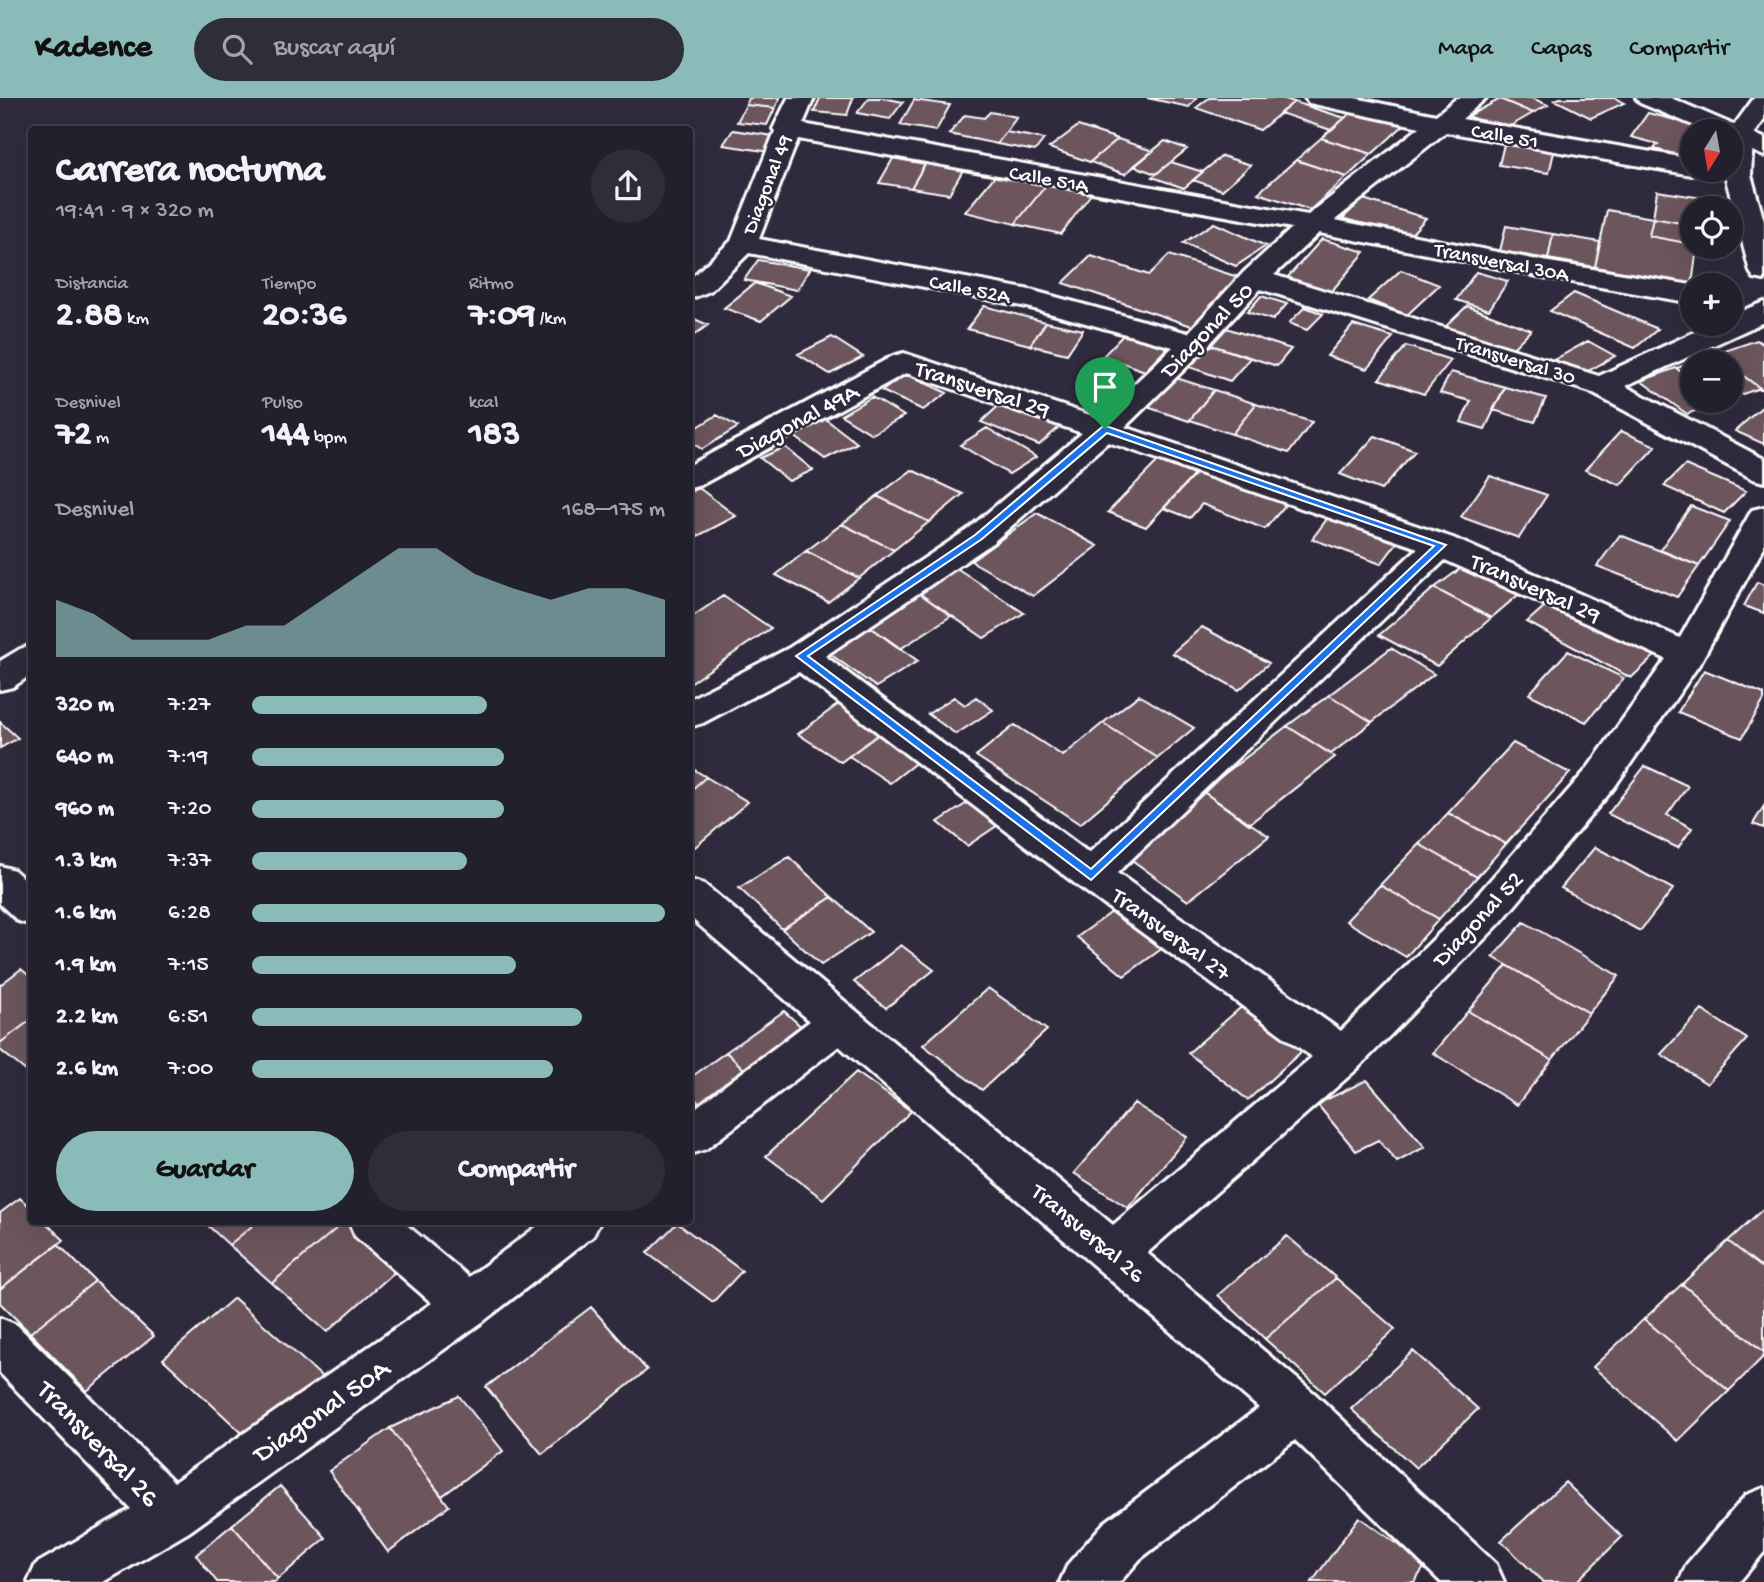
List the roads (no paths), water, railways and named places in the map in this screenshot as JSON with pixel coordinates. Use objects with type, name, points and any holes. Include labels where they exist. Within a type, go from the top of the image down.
[{"type":"street","name":"Diagonal 49","points":[[693,289],[743,244],[800,98]]},
{"type":"street","name":"Calle 51","points":[[1318,98],[1439,123],[1680,165]]},
{"type":"street","name":"Diagonal 50","points":[[693,713],[801,656],[979,537],[1105,429],[1194,344],[1254,278],[1313,224],[1473,98]]},
{"type":"street","points":[[1649,98],[1699,119]]},
{"type":"street","points":[[1743,134],[1764,102]]},
{"type":"street","name":"Calle 51A","points":[[786,129],[1313,224]]},
{"type":"street","points":[[1740,182],[1764,272]]},
{"type":"street","name":"Transversal 30A","points":[[1313,224],[1543,270],[1680,292]]},
{"type":"street","name":"Calle 52A","points":[[743,244],[1030,299],[1194,344]]},
{"type":"street","name":"Transversal 30","points":[[1254,278],[1601,386],[1764,472]]},
{"type":"street","points":[[1743,302],[1764,306]]},
{"type":"street","points":[[1601,386],[1764,311]]},
{"type":"street","name":"Transversal 29","points":[[904,362],[1441,545],[1688,655]]},
{"type":"street","name":"Diagonal 49A","points":[[693,476],[904,362]]},
{"type":"street","name":"Diagonal 52","points":[[1114,1253],[1343,1056],[1486,912],[1600,779],[1688,655],[1764,517]]},
{"type":"street","points":[[1091,875],[1441,545]]},
{"type":"street","name":"Transversal 27","points":[[801,656],[1091,875],[1343,1056]]},
{"type":"street","points":[[0,678],[28,660]]},
{"type":"street","name":"Transversal 26","points":[[693,898],[1297,1409],[1478,1582]]},
{"type":"street","points":[[693,1134],[840,1021]]},
{"type":"street","points":[[375,1225],[468,1304]]},
{"type":"street","name":"Diagonal 50A","points":[[54,1582],[171,1514],[468,1304],[573,1225]]},
{"type":"street","name":"Transversal 26","points":[[0,1340],[171,1514]]},
{"type":"street","points":[[1086,1582],[1122,1541],[1297,1409]]},
{"type":"street","points":[[1705,1582],[1764,1513]]}]
